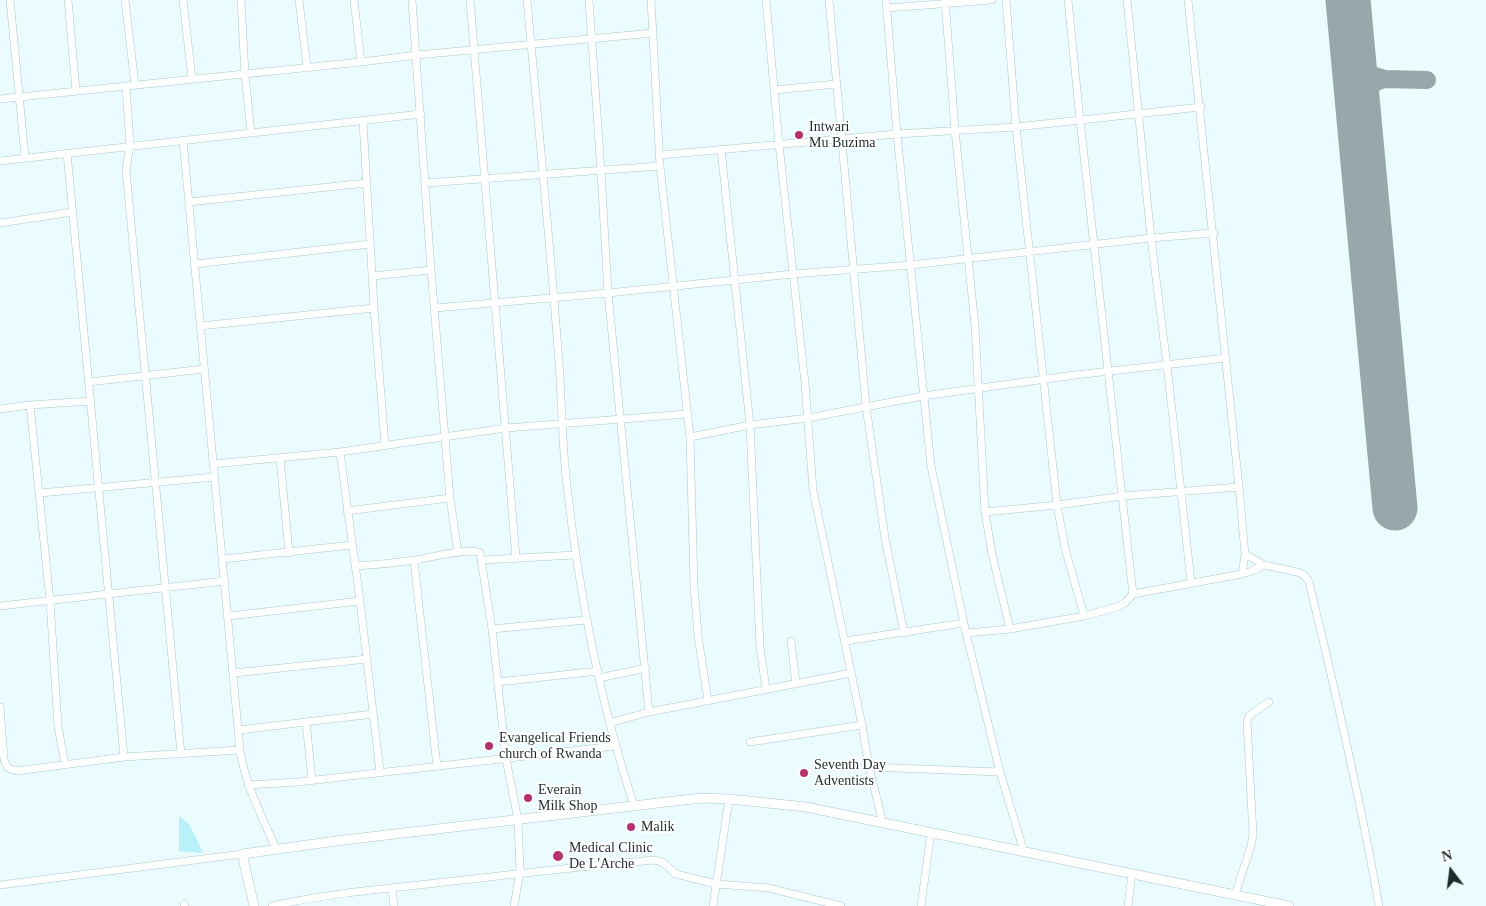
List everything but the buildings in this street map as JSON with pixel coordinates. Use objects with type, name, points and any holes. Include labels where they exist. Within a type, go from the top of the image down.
[{"type":"street","points":[[10,0],[25,157]]},
{"type":"street","points":[[68,0],[76,91]]},
{"type":"street","points":[[125,0],[135,85]]},
{"type":"street","points":[[183,0],[192,79]]},
{"type":"street","points":[[241,0],[245,74],[251,133]]},
{"type":"street","points":[[299,0],[307,68]]},
{"type":"street","points":[[354,0],[361,62]]},
{"type":"street","points":[[412,0],[431,270],[450,498],[458,553]]},
{"type":"street","points":[[470,0],[516,558]]},
{"type":"street","points":[[527,0],[553,298],[566,483],[575,556],[586,620],[609,723],[634,806]]},
{"type":"street","points":[[589,0],[608,293],[650,712]]},
{"type":"street","points":[[651,0],[660,166],[690,437],[694,586],[708,701]]},
{"type":"street","points":[[766,0],[792,274],[808,418],[813,490],[869,767],[883,823]]},
{"type":"street","points":[[829,0],[866,406],[885,538],[904,633]]},
{"type":"street","points":[[992,0],[887,4],[897,134],[931,466],[966,633],[1000,772],[1024,852]]},
{"type":"street","points":[[1006,0],[1028,251],[1058,505],[1065,548],[1084,616]]},
{"type":"street","points":[[1068,0],[1133,594]]},
{"type":"street","points":[[1127,0],[1191,582]]},
{"type":"street","points":[[1188,0],[1201,107],[1240,487],[1245,554],[1242,574]]},
{"type":"street","points":[[945,2],[955,130],[969,259],[985,512],[992,554],[1010,629]]},
{"type":"street","points":[[0,99],[416,55],[653,33]]},
{"type":"street","points":[[774,90],[837,84]]},
{"type":"street","points":[[126,86],[130,146],[126,170],[180,754]]},
{"type":"street","points":[[660,155],[897,134],[1016,127],[1201,107]]},
{"type":"street","points":[[0,161],[363,122],[421,114]]},
{"type":"street","points":[[363,122],[374,308],[385,445]]},
{"type":"street","points":[[183,140],[212,464],[229,616],[240,750],[248,785],[276,849]]},
{"type":"street","points":[[721,149],[750,425],[760,647],[766,690]]},
{"type":"street","points":[[67,153],[124,757]]},
{"type":"street","points":[[425,183],[660,166]]},
{"type":"street","points":[[189,202],[366,183]]},
{"type":"street","points":[[0,223],[73,212]]},
{"type":"street","points":[[435,308],[792,274],[911,265],[1028,251],[1214,233]]},
{"type":"street","points":[[194,264],[370,244]]},
{"type":"street","points":[[372,276],[431,270]]},
{"type":"street","points":[[200,326],[374,308]]},
{"type":"street","points":[[690,437],[750,425],[808,418],[923,396],[1108,371],[1226,358]]},
{"type":"street","points":[[89,382],[204,369]]},
{"type":"street","points":[[0,409],[91,401]]},
{"type":"street","points":[[30,405],[50,601],[57,713],[64,765]]},
{"type":"street","points":[[212,464],[340,452],[506,428],[687,414]]},
{"type":"street","points":[[340,452],[356,566],[380,772]]},
{"type":"street","points":[[280,458],[289,552]]},
{"type":"street","points":[[40,492],[214,477]]},
{"type":"street","points":[[985,512],[1123,496],[1240,487]]},
{"type":"street","points":[[347,511],[450,498]]},
{"type":"street","points":[[223,559],[352,546]]},
{"type":"street","points":[[356,566],[414,561],[477,551],[480,553],[492,629],[506,759],[518,820],[520,872],[514,906]]},
{"type":"street","points":[[1245,554],[1264,565],[1304,575],[1308,582],[1329,665],[1367,842],[1378,906]]},
{"type":"street","points":[[482,560],[575,556]]},
{"type":"street","points":[[414,561],[437,766]]},
{"type":"street","points":[[966,633],[1010,629],[1084,616],[1117,607],[1133,594],[1242,574],[1264,565]]},
{"type":"street","points":[[0,606],[225,581]]},
{"type":"street","points":[[229,616],[360,601]]},
{"type":"street","points":[[492,629],[586,620]]},
{"type":"street","points":[[845,641],[964,623]]},
{"type":"street","points":[[791,641],[796,684]]},
{"type":"street","points":[[234,673],[367,659]]},
{"type":"street","points":[[498,682],[646,668]]},
{"type":"street","points":[[609,723],[650,712],[851,673]]},
{"type":"street","points":[[1235,894],[1251,846],[1253,834],[1247,721],[1250,716],[1269,702]]},
{"type":"street","points":[[0,707],[4,760],[8,768],[16,771],[124,757],[240,750]]},
{"type":"street","points":[[239,730],[373,714]]},
{"type":"street","points":[[306,722],[312,780]]},
{"type":"street","points":[[750,742],[862,725]]},
{"type":"street","points":[[248,785],[312,780],[615,746]]},
{"type":"street","points":[[869,767],[1000,772]]},
{"type":"street","points":[[0,885],[276,849],[702,798],[806,807],[1289,906]]},
{"type":"street","points":[[713,906],[729,799]]},
{"type":"street","points":[[921,906],[931,832]]},
{"type":"street","points":[[242,854],[254,906]]},
{"type":"street","points":[[272,906],[309,898],[520,872],[654,860],[662,862],[676,874],[716,884],[769,888],[841,906]]},
{"type":"street","points":[[1128,906],[1132,874]]},
{"type":"street","points":[[392,888],[394,906]]},
{"type":"shaded area","points":[[179,816],[189,824],[203,853],[179,851]]},
{"type":"taxiway","points":[[1352,48],[1357,61],[1363,69],[1372,75],[1385,79]]},
{"type":"taxiway","points":[[1358,113],[1366,91],[1379,81],[1385,79],[1427,80]]},
{"type":"runway","points":[[1348,0],[1395,508]]},
{"type":"place","name":"Intwari Mu Buzima","points":[[799,135]]},
{"type":"place","name":"Evangelical Friends church of Rwanda","points":[[489,746]]},
{"type":"place","name":"Seventh Day Adventists","points":[[804,773]]},
{"type":"place","name":"Everain Milk Shop","points":[[528,798]]},
{"type":"place","name":"Malik","points":[[631,827]]},
{"type":"place","name":"Medical Clinic De L'Arche","points":[[558,856]]}]
